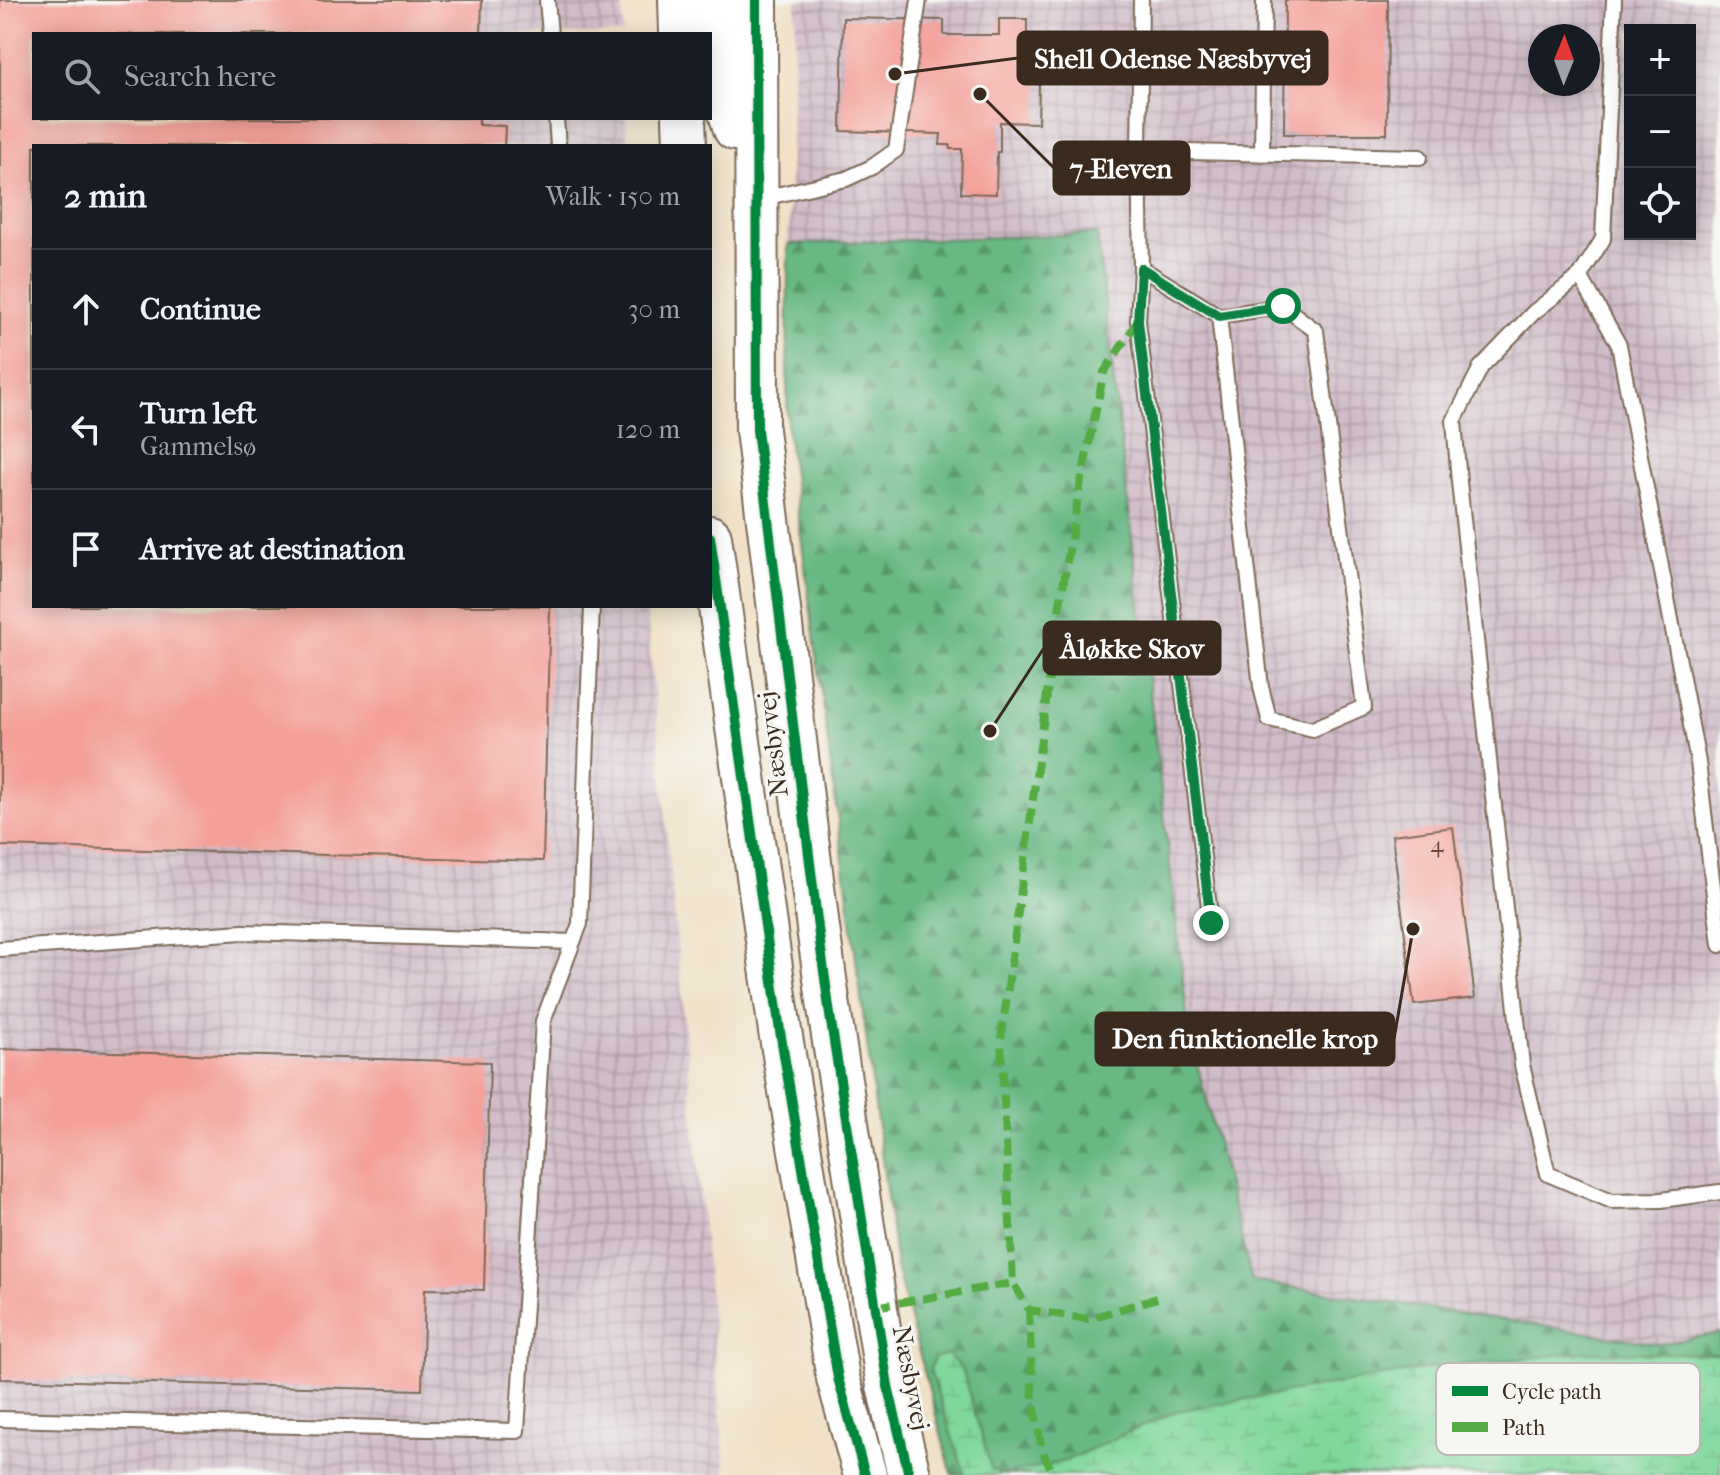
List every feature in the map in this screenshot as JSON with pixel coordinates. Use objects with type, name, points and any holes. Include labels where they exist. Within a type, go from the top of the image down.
[{"type":"street","points":[[680,0],[681,32]]},
{"type":"street","points":[[719,0],[730,113],[755,200]]},
{"type":"street","name":"Næsbyvej","points":[[756,0],[757,430],[831,1022],[888,1386],[909,1475]]},
{"type":"street","points":[[684,120],[685,144]]},
{"type":"street","name":"Næsbyvej","points":[[712,551],[782,1047],[838,1378],[865,1475]]},
{"type":"lane","points":[[547,0],[550,32]]},
{"type":"lane","points":[[755,200],[846,179],[872,167],[896,150],[919,0]]},
{"type":"lane","points":[[1141,0],[1141,268],[1138,321],[1211,923]]},
{"type":"lane","points":[[1262,154],[1264,0]]},
{"type":"lane","points":[[1614,0],[1603,239],[1580,276],[1534,312],[1481,367],[1454,421],[1459,482],[1522,1065],[1548,1174],[1612,1201],[1661,1200],[1720,1192]]},
{"type":"lane","points":[[556,120],[558,144]]},
{"type":"lane","points":[[1139,151],[1420,157]]},
{"type":"lane","points":[[1141,268],[1219,316],[1283,306],[1316,331],[1364,707],[1313,729],[1269,719],[1263,698],[1219,316]]},
{"type":"lane","points":[[1580,276],[1619,345],[1698,762],[1720,945]]},
{"type":"lane","points":[[0,1419],[517,1431],[543,1021],[580,924],[592,608]]},
{"type":"lane","points":[[0,949],[243,932],[573,942]]},
{"type":"shaded area","points":[[0,0],[622,0],[623,32],[32,32],[32,120],[626,120],[627,144],[32,144],[32,608],[646,608],[726,1475],[0,1475]]},
{"type":"shaded area","points":[[796,0],[1720,0],[1720,1333],[1659,1345],[1252,1281],[1189,1032],[788,244]]},
{"type":"green space","points":[[1097,234],[1189,1032],[1252,1281],[1659,1344],[1720,1333],[1720,1475],[952,1475],[896,1267],[787,429],[788,244]]},
{"type":"green space","points":[[1585,1352],[1720,1354],[1720,1475],[1003,1475],[1065,1461],[1176,1411],[1436,1367],[1436,1455],[1700,1455],[1700,1363],[1479,1363]]},
{"type":"green space","points":[[948,1354],[963,1371],[991,1469],[1003,1475],[965,1475],[930,1370],[934,1358]]},
{"type":"building","points":[[0,0],[482,0],[481,32],[32,32],[32,120],[479,120],[479,125],[505,126],[504,144],[32,144],[32,608],[550,608],[543,861],[0,846]]},
{"type":"building","points":[[1285,0],[1388,0],[1387,134],[1284,134]]},
{"type":"building","points":[[843,18],[944,20],[944,35],[999,35],[999,19],[1027,19],[1027,46],[1040,47],[1038,123],[1000,122],[996,194],[961,193],[962,149],[940,145],[941,134],[841,131]]},
{"type":"building","points":[[1453,827],[1475,998],[1414,1005],[1392,835]]},
{"type":"building","points":[[0,1049],[490,1062],[484,1290],[425,1289],[422,1390],[0,1379]]},
{"type":"marked path","points":[[1138,321],[1104,372],[1080,486],[1055,634],[1001,1040],[1013,1283],[1029,1310],[1088,1319],[1164,1296]]},
{"type":"marked path","points":[[875,1307],[1013,1283]]},
{"type":"marked path","points":[[1029,1310],[1033,1400],[1042,1450],[1054,1475]]},
{"type":"cycle path","points":[[756,0],[757,430],[831,1022],[888,1386],[909,1475]]},
{"type":"cycle path","points":[[712,551],[780,1031],[838,1378],[865,1475]]},
{"type":"place","name":"Shell Odense Næsbyvej","points":[[895,74]]},
{"type":"place","name":"7-Eleven","points":[[980,94]]},
{"type":"place","name":"Åløkke Skov","points":[[990,731]]},
{"type":"place","name":"Den funktionelle krop","points":[[1413,929]]},
{"type":"route","points":[[1211,923],[1138,321],[1141,268],[1219,316],[1283,306]]}]
